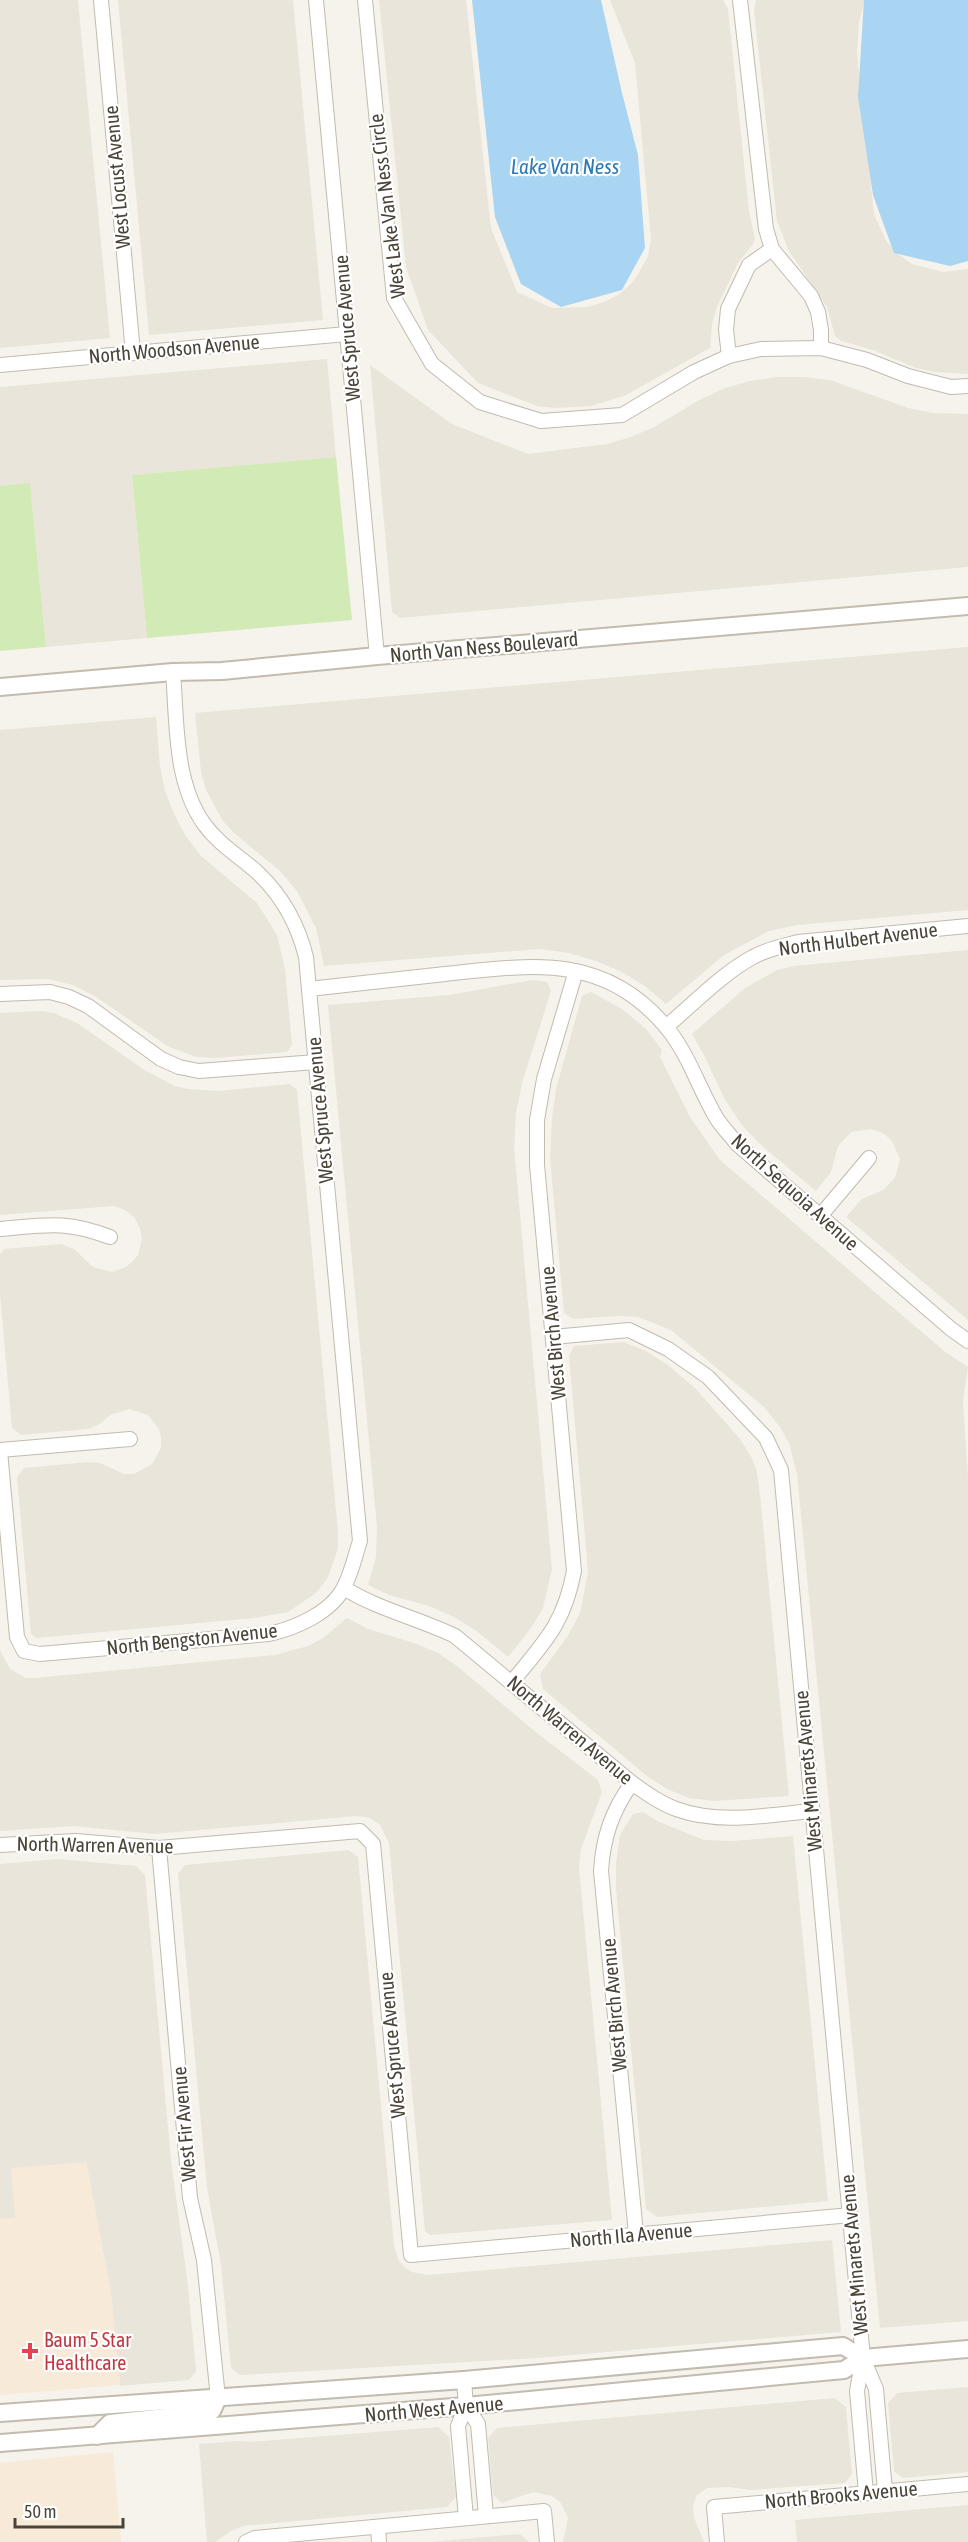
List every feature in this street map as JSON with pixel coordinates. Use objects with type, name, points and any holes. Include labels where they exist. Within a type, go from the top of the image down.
[{"type":"street","name":"West Locust Avenue","points":[[101,0],[133,353]]},
{"type":"street","name":"West Spruce Avenue","points":[[316,0],[377,656]]},
{"type":"street","name":"West Lake Van Ness Circle","points":[[365,0],[394,298],[432,364],[480,402],[541,421],[622,415],[694,372],[729,356],[761,349],[821,348],[867,360],[908,376],[951,387],[968,386]]},
{"type":"street","points":[[740,0],[763,210],[772,249],[811,296],[819,321],[821,348]]},
{"type":"street","points":[[729,356],[726,330],[728,309],[749,266],[772,249]]},
{"type":"street","name":"North Woodson Avenue","points":[[0,365],[347,334]]},
{"type":"street","name":"North Van Ness Boulevard","points":[[0,687],[173,672],[222,671],[968,606]]},
{"type":"street","name":"West Spruce Avenue","points":[[173,672],[184,778],[203,823],[219,841],[259,874],[285,904],[302,938],[309,989],[360,1541],[344,1588]]},
{"type":"street","name":"North Hulbert Avenue","points":[[666,1027],[735,969],[773,948],[798,942],[968,926]]},
{"type":"street","name":"North Sequoia Avenue","points":[[309,989],[527,966],[576,971],[628,993],[666,1027],[683,1049],[718,1120],[737,1144],[968,1341]]},
{"type":"street","name":"West Birch Avenue","points":[[512,1682],[555,1629],[570,1593],[574,1571],[537,1165],[537,1120],[544,1079],[576,971]]},
{"type":"street","points":[[0,994],[50,992],[69,997],[88,1006],[161,1059],[179,1067],[199,1071],[315,1062]]},
{"type":"street","points":[[820,1215],[869,1158]]},
{"type":"street","points":[[0,1229],[59,1224],[85,1227],[110,1237]]},
{"type":"street","name":"West Minarets Avenue","points":[[553,1337],[629,1330],[668,1349],[708,1377],[766,1438],[781,1470],[863,2358],[857,2391],[866,2493]]},
{"type":"street","points":[[0,1450],[130,1439]]},
{"type":"street","name":"North Bengston Avenue","points":[[0,1450],[17,1637],[24,1651],[40,1654],[269,1634],[306,1622],[324,1610],[344,1588]]},
{"type":"street","name":"North Warren Avenue","points":[[344,1588],[381,1608],[455,1636],[632,1783],[657,1800],[697,1815],[734,1818],[812,1811]]},
{"type":"street","name":"West Birch Avenue","points":[[632,1783],[617,1804],[609,1824],[602,1848],[601,1871],[636,2234]]},
{"type":"street","name":"North Warren Avenue","points":[[0,1845],[76,1841],[159,1848],[360,1831],[368,1836]]},
{"type":"street","name":"West Spruce Avenue","points":[[368,1836],[373,1844],[411,2255]]},
{"type":"street","name":"West Fir Avenue","points":[[159,1848],[190,2198],[204,2260],[218,2398]]},
{"type":"street","name":"North Ila Avenue","points":[[411,2255],[851,2215]]},
{"type":"street","name":"North West Avenue","points":[[0,2413],[464,2380],[843,2346],[863,2358]]},
{"type":"street","name":"North West Avenue","points":[[0,2443],[466,2406],[844,2370],[863,2358],[968,2349]]},
{"type":"street","name":"West Minarets Avenue","points":[[863,2358],[876,2389],[885,2491]]},
{"type":"street","points":[[464,2380],[466,2406],[458,2426],[466,2518]]},
{"type":"street","points":[[97,2436],[110,2423],[212,2411],[218,2398]]},
{"type":"street","points":[[466,2406],[478,2424],[486,2516]]},
{"type":"street","name":"North Brooks Avenue","points":[[717,2542],[714,2507],[968,2484]]},
{"type":"street","points":[[246,2542],[255,2538],[544,2511],[547,2542]]},
{"type":"street","points":[[378,2527],[379,2542]]},
{"type":"shaded area","points":[[0,0],[78,0],[110,338],[0,348]]},
{"type":"shaded area","points":[[118,0],[293,0],[323,320],[149,335]]},
{"type":"shaded area","points":[[379,0],[466,0],[491,228],[517,292],[552,308],[588,307],[618,295],[631,284],[648,256],[651,240],[635,63],[610,0],[723,0],[728,9],[749,211],[755,239],[738,263],[717,307],[712,324],[710,348],[624,396],[591,406],[554,408],[537,406],[478,383],[428,330],[406,267]]},
{"type":"shaded area","points":[[756,0],[865,0],[859,22],[857,53],[874,215],[887,242],[912,264],[943,272],[968,269],[968,374],[916,368],[873,350],[841,341],[835,336],[827,307],[789,251],[777,221],[754,11]]},
{"type":"shaded area","points":[[327,359],[336,457],[132,475],[147,638],[46,647],[30,484],[0,486],[0,387]]},
{"type":"shaded area","points":[[370,365],[452,424],[528,454],[607,444],[631,437],[725,388],[777,377],[830,380],[908,408],[933,413],[968,414],[968,567],[400,618],[392,612]]},
{"type":"shaded area","points":[[968,647],[968,910],[797,925],[769,931],[724,955],[666,1004],[645,986],[622,972],[569,953],[540,949],[324,966],[316,928],[297,891],[280,871],[223,821],[206,790],[201,772],[195,713]]},
{"type":"shaded area","points":[[156,717],[160,766],[165,791],[185,835],[201,856],[257,903],[277,935],[285,969],[292,1045],[287,1052],[216,1058],[197,1057],[169,1047],[96,997],[73,985],[47,979],[0,980],[0,730]]},
{"type":"shaded area","points":[[968,950],[968,1320],[846,1217],[862,1199],[883,1190],[895,1178],[900,1159],[892,1141],[883,1133],[871,1129],[851,1132],[838,1146],[831,1172],[816,1191],[760,1144],[741,1124],[724,1098],[692,1034],[745,988],[777,970],[794,966]]},
{"type":"shaded area","points":[[533,980],[547,982],[551,991],[522,1083],[516,1113],[514,1148],[552,1569],[543,1608],[531,1628],[508,1657],[478,1632],[456,1618],[429,1606],[389,1595],[368,1585],[376,1557],[377,1527],[328,1005],[449,995]]},
{"type":"shaded area","points":[[591,992],[622,1009],[646,1029],[662,1050],[660,1057],[690,1117],[720,1160],[944,1351],[968,1367],[963,1401],[968,1478],[968,2321],[880,2328],[797,1474],[789,1443],[764,1407],[671,1330],[638,1317],[573,1319],[564,1313],[550,1158],[552,1118],[556,1089],[582,996]]},
{"type":"shaded area","points":[[41,1011],[54,1013],[77,1023],[146,1071],[175,1086],[218,1091],[290,1084],[297,1090],[338,1549],[327,1579],[316,1593],[288,1612],[254,1618],[37,1638],[31,1634],[17,1477],[24,1468],[88,1462],[100,1463],[124,1474],[134,1474],[152,1464],[161,1448],[159,1429],[148,1415],[129,1409],[110,1415],[101,1423],[88,1429],[21,1435],[12,1428],[0,1295],[0,1254],[4,1249],[61,1244],[74,1249],[93,1267],[112,1272],[126,1267],[133,1261],[138,1255],[142,1239],[140,1228],[134,1217],[114,1206],[0,1215],[0,1013]]},
{"type":"shaded area","points":[[623,1342],[644,1350],[668,1365],[696,1389],[740,1439],[752,1458],[757,1472],[761,1504],[789,1796],[714,1801],[689,1798],[667,1789],[647,1776],[543,1689],[540,1674],[567,1637],[580,1613],[588,1572],[569,1356],[574,1346]]},
{"type":"shaded area","points":[[347,1618],[368,1629],[438,1653],[598,1780],[602,1792],[581,1849],[579,1867],[612,2220],[430,2235],[425,2231],[389,1843],[380,1825],[370,1818],[357,1816],[155,1834],[73,1826],[0,1831],[0,1650],[10,1669],[26,1678],[35,1678],[275,1655],[308,1646],[323,1638]]},
{"type":"shaded area","points":[[643,1812],[657,1821],[704,1840],[733,1841],[793,1836],[828,2201],[657,2217],[646,2209],[616,1889],[616,1863],[620,1835],[633,1814]]},
{"type":"shaded area","points":[[349,1850],[358,1857],[394,2246],[398,2259],[404,2267],[412,2272],[428,2275],[832,2240],[841,2332],[537,2358],[240,2375],[231,2368],[221,2265],[207,2188],[178,1874],[185,1865]]},
{"type":"shaded area","points":[[58,1859],[136,1866],[145,1875],[171,2160],[188,2286],[196,2371],[189,2380],[120,2386],[111,2293],[86,2162],[15,2218],[0,2219],[0,1864]]},
{"type":"shaded area","points":[[86,2162],[111,2293],[120,2385],[0,2395],[0,2219],[15,2218],[11,2168]]},
{"type":"shaded area","points":[[968,2387],[968,2472],[903,2478],[894,2471],[888,2403],[897,2393]]},
{"type":"shaded area","points":[[835,2398],[846,2407],[852,2474],[845,2483],[750,2490],[729,2487],[707,2488],[697,2495],[693,2505],[694,2518],[704,2542],[563,2542],[568,2518],[561,2503],[552,2496],[533,2492],[502,2503],[493,2495],[488,2438],[497,2428]]},
{"type":"shaded area","points":[[438,2427],[449,2437],[456,2497],[447,2507],[243,2526],[215,2542],[207,2542],[199,2444]]},
{"type":"shaded area","points":[[113,2452],[121,2542],[0,2542],[0,2463]]},
{"type":"shaded area","points":[[968,2505],[968,2542],[797,2542],[795,2520]]},
{"type":"shaded area","points":[[520,2534],[529,2542],[431,2542],[462,2539]]},
{"type":"green space","points":[[336,457],[352,620],[147,638],[132,475]]},
{"type":"green space","points":[[30,483],[46,647],[0,651],[0,486]]},
{"type":"water","name":"Lake Van Ness","points":[[472,0],[601,0],[638,155],[645,248],[622,290],[561,307],[521,284],[495,217]]},
{"type":"water","points":[[864,0],[968,0],[968,261],[950,266],[894,253],[873,195],[858,97]]},
{"type":"place","name":"Baum 5 Star Healthcare","points":[[30,2351]]}]
